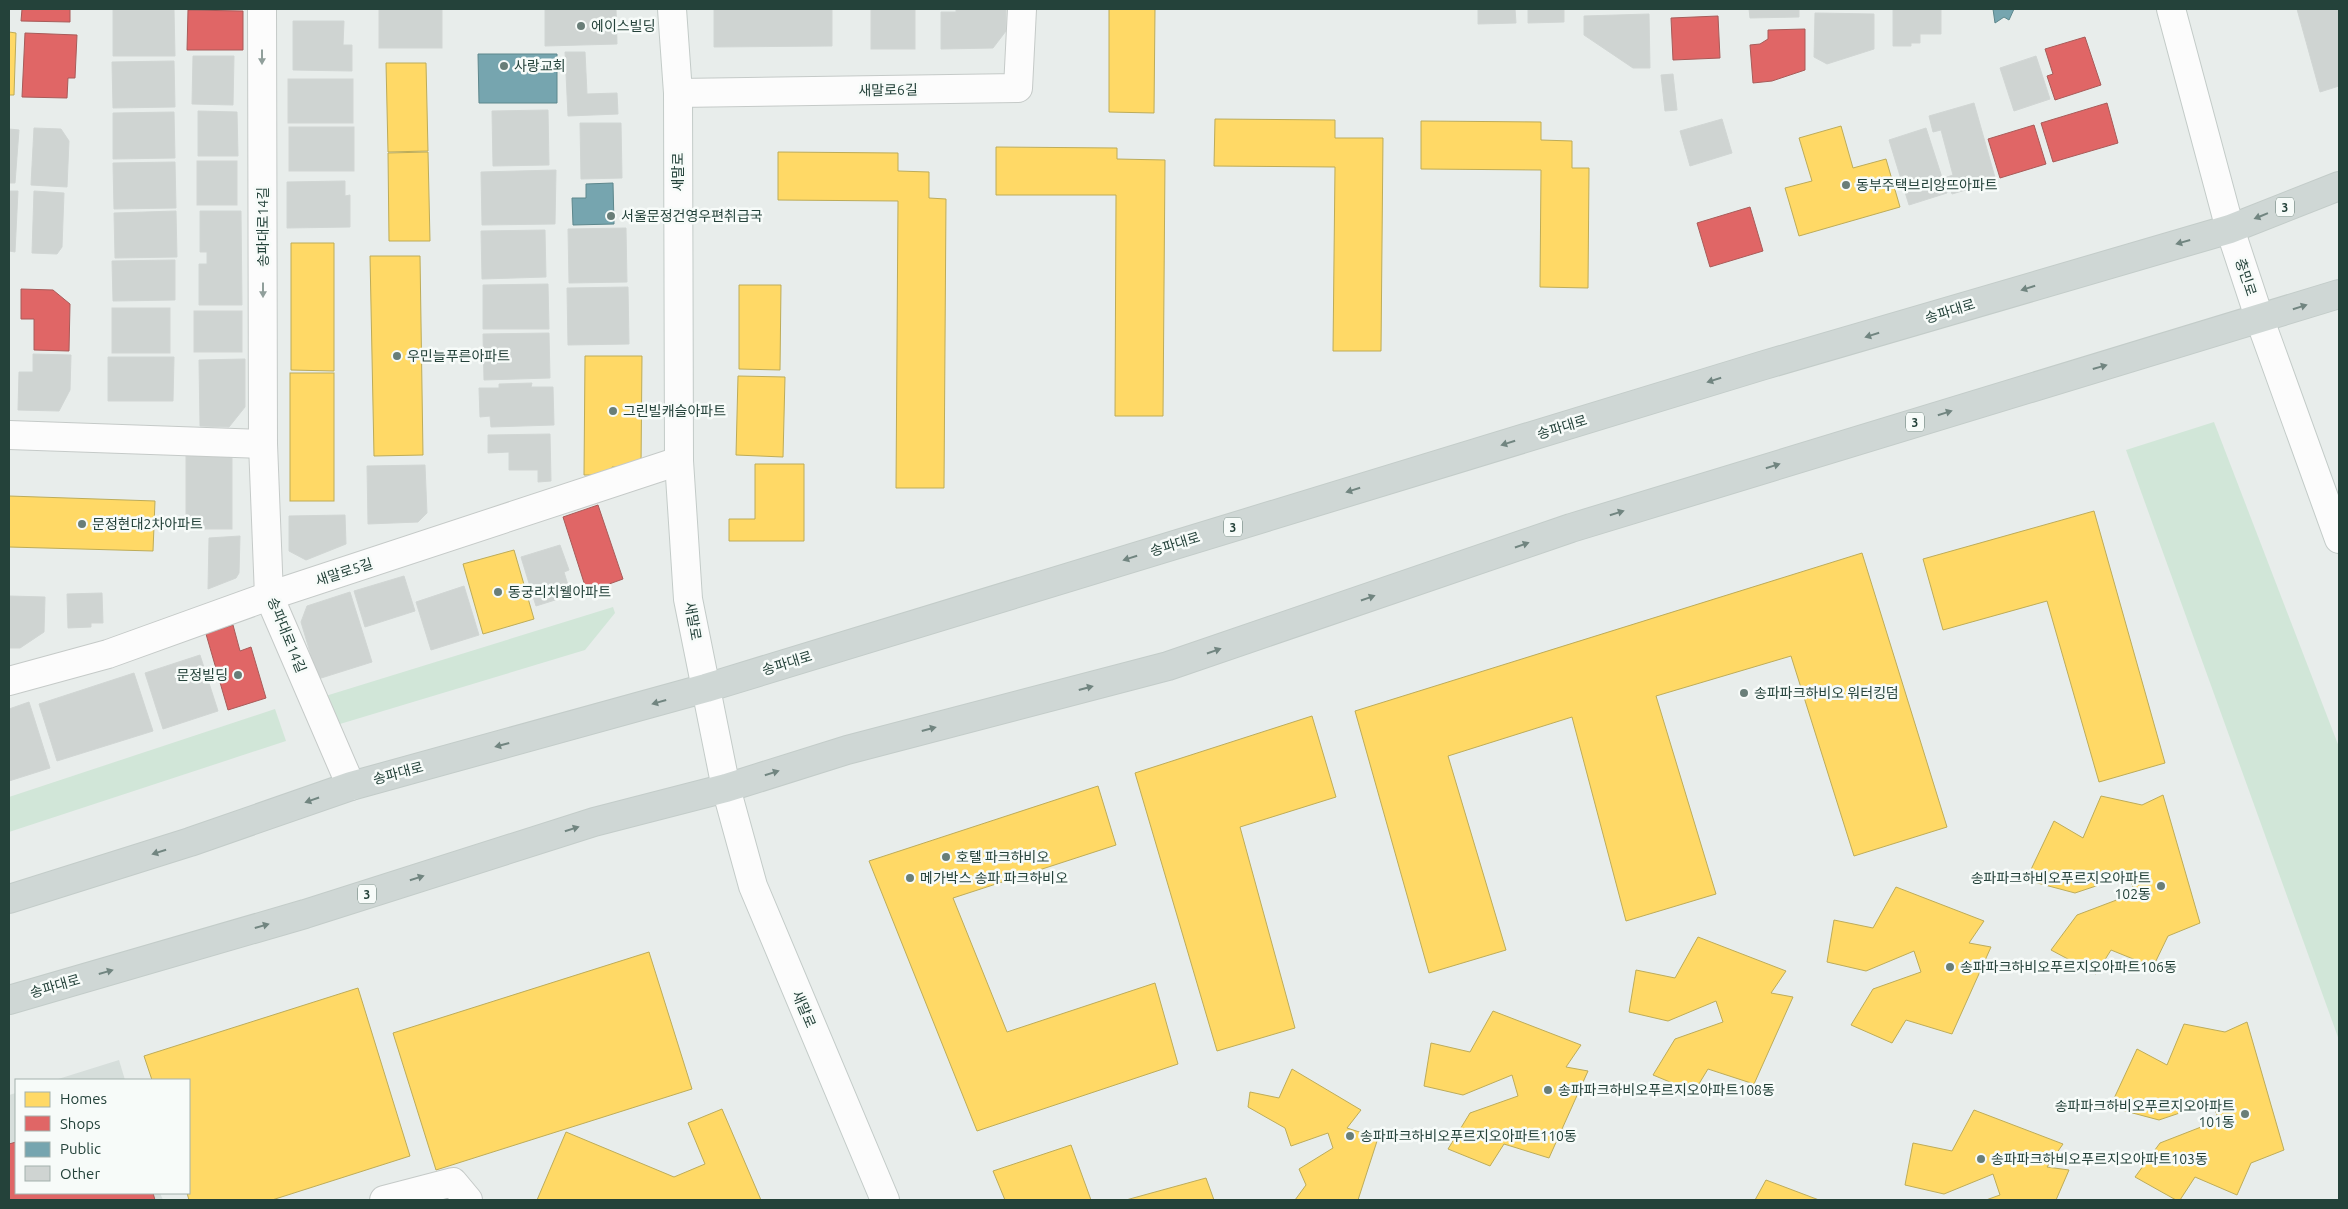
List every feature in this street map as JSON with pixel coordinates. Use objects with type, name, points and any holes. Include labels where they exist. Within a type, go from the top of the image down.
[{"type":"main road","name":"송파대로","points":[[9,899],[190,842],[351,786],[706,688],[1761,366],[2230,228],[2339,186]]},
{"type":"main road","name":"송파대로","points":[[9,1000],[305,914],[594,822],[726,788],[847,750],[1168,666],[1571,528],[1973,404],[2260,320],[2339,294]]},
{"type":"street","name":"송파대로14길","points":[[262,9],[263,444],[269,596],[351,786]]},
{"type":"street","name":"새말로","points":[[672,9],[678,94],[679,461],[688,598],[726,788],[753,886],[885,1200]]},
{"type":"street","name":"새말로6길","points":[[678,94],[1018,88],[1022,9]]},
{"type":"street","name":"충민로","points":[[2171,9],[2230,228],[2260,320],[2339,539]]},
{"type":"street","points":[[9,436],[263,444]]},
{"type":"street","name":"새말로5길","points":[[9,681],[108,654],[269,596],[679,461]]},
{"type":"street","points":[[384,1200],[453,1182],[468,1200]]},
{"type":"shaded area","points":[[119,1060],[125,1079],[58,1079]]},
{"type":"shaded area","points":[[15,1093],[15,1194],[160,1194],[163,1200],[9,1200],[9,1095]]},
{"type":"green space","points":[[2214,422],[2339,747],[2339,1040],[2126,450]]},
{"type":"green space","points":[[613,607],[615,613],[585,650],[330,727],[319,698]]},
{"type":"green space","points":[[275,709],[286,741],[9,832],[9,797]]},
{"type":"building: Homes","points":[[1109,9],[1155,9],[1154,113],[1109,112]]},
{"type":"building: Homes","points":[[9,32],[16,33],[14,95],[9,95]]},
{"type":"building: Homes","points":[[386,63],[426,63],[428,151],[388,152]]},
{"type":"building: Homes","points":[[1215,119],[1335,120],[1335,138],[1383,138],[1381,351],[1333,351],[1335,167],[1214,166]]},
{"type":"building: Homes","points":[[1421,121],[1541,122],[1541,140],[1572,141],[1572,168],[1589,168],[1588,288],[1540,287],[1541,170],[1421,169]]},
{"type":"building: Homes","name":"동부주택브리앙뜨아파트","points":[[1841,126],[1853,168],[1886,159],[1900,207],[1799,236],[1785,188],[1812,181],[1799,138]]},
{"type":"building: Homes","points":[[996,147],[1117,148],[1117,159],[1165,160],[1163,416],[1115,416],[1116,195],[996,195]]},
{"type":"building: Homes","points":[[428,152],[430,241],[389,241],[388,153]]},
{"type":"building: Homes","points":[[778,152],[898,153],[898,171],[929,172],[929,198],[946,199],[944,488],[896,488],[898,201],[778,200]]},
{"type":"building: Homes","points":[[291,243],[334,243],[334,371],[291,370]]},
{"type":"building: Homes","name":"우민늘푸른아파트","points":[[370,256],[420,256],[423,455],[374,456]]},
{"type":"building: Homes","points":[[739,285],[781,285],[780,370],[739,369]]},
{"type":"building: Homes","name":"그린빌캐슬아파트","points":[[585,356],[642,356],[641,467],[612,467],[612,475],[584,475]]},
{"type":"building: Homes","points":[[290,373],[334,373],[334,501],[290,501]]},
{"type":"building: Homes","points":[[738,376],[785,377],[783,457],[736,455]]},
{"type":"building: Homes","points":[[755,464],[804,464],[804,541],[729,541],[729,519],[755,519]]},
{"type":"building: Homes","name":"문정현대2차아파트","points":[[9,496],[155,501],[153,551],[9,547]]},
{"type":"building: Homes","points":[[2094,511],[2165,763],[2099,782],[2047,601],[1943,630],[1923,559]]},
{"type":"building: Homes","name":"동궁리치웰아파트","points":[[514,550],[534,619],[483,634],[463,564]]},
{"type":"building: Homes","points":[[1862,553],[1947,827],[1854,856],[1791,656],[1656,696],[1716,894],[1626,921],[1572,717],[1448,756],[1506,950],[1429,973],[1355,711]]},
{"type":"building: Homes","points":[[1312,716],[1336,797],[1240,827],[1295,1028],[1217,1051],[1135,773]]},
{"type":"building: Homes","points":[[1098,786],[1116,845],[953,898],[1007,1032],[1155,983],[1178,1064],[977,1131],[869,861]]},
{"type":"building: Homes","name":"송파파크하비오푸르지오아파트 102동","points":[[2163,795],[2200,923],[2168,936],[2153,967],[2111,950],[2096,974],[2051,950],[2077,915],[2135,893],[2129,875],[2075,893],[2026,880],[2054,821],[2083,838],[2101,796],[2142,805]]},
{"type":"building: Homes","name":"송파파크하비오푸르지오아파트106동","points":[[1896,887],[1984,921],[1969,943],[1991,947],[1952,1034],[1906,1020],[1892,1043],[1851,1025],[1873,989],[1921,972],[1914,951],[1866,971],[1827,962],[1834,920],[1873,928]]},
{"type":"building: Homes","points":[[1698,937],[1786,971],[1771,993],[1793,997],[1754,1084],[1708,1069],[1694,1092],[1653,1075],[1675,1039],[1723,1022],[1716,1001],[1668,1021],[1629,1012],[1636,970],[1675,978]]},
{"type":"building: Homes","points":[[649,952],[692,1089],[436,1170],[393,1033]]},
{"type":"building: Homes","points":[[358,988],[410,1156],[272,1200],[189,1200],[187,1194],[190,1194],[190,1079],[152,1079],[144,1056]]},
{"type":"building: Homes","name":"송파파크하비오푸르지오아파트108동","points":[[1493,1011],[1581,1045],[1566,1067],[1588,1071],[1549,1158],[1504,1144],[1490,1166],[1448,1149],[1470,1113],[1518,1096],[1512,1075],[1463,1095],[1424,1086],[1431,1043],[1470,1052]]},
{"type":"building: Homes","name":"송파파크하비오푸르지오아파트 101동","points":[[2247,1022],[2284,1150],[2251,1163],[2237,1195],[2195,1177],[2180,1200],[2176,1200],[2135,1177],[2160,1143],[2219,1120],[2212,1102],[2159,1120],[2110,1107],[2137,1049],[2167,1065],[2184,1024],[2225,1032]]},
{"type":"building: Homes","name":"송파파크하비오푸르지오아파트110동","points":[[1292,1069],[1361,1110],[1347,1128],[1378,1138],[1358,1200],[1295,1200],[1306,1185],[1299,1169],[1333,1148],[1328,1133],[1291,1146],[1285,1128],[1248,1107],[1250,1092],[1279,1098]]},
{"type":"building: Homes","points":[[722,1109],[761,1200],[537,1200],[566,1132],[674,1177],[705,1164],[688,1123]]},
{"type":"building: Homes","name":"송파파크하비오푸르지오아파트103동","points":[[1974,1110],[2063,1144],[2047,1167],[2069,1170],[2056,1200],[1986,1200],[2000,1195],[1993,1174],[1944,1194],[1905,1185],[1913,1143],[1952,1151]]},
{"type":"building: Homes","points":[[1071,1145],[1091,1200],[1005,1200],[993,1171]]},
{"type":"building: Homes","points":[[1206,1178],[1214,1200],[1126,1200]]},
{"type":"building: Homes","points":[[1766,1180],[1819,1200],[1755,1200]]},
{"type":"building: Shops","points":[[22,9],[70,9],[70,22],[21,21]]},
{"type":"building: Shops","points":[[188,10],[243,11],[243,50],[187,50]]},
{"type":"building: Shops","points":[[1718,16],[1720,58],[1673,60],[1671,18]]},
{"type":"building: Shops","points":[[1805,29],[1805,70],[1772,81],[1753,83],[1750,45],[1760,44],[1768,39],[1768,30]]},
{"type":"building: Shops","points":[[25,33],[77,35],[75,78],[68,78],[67,98],[22,97]]},
{"type":"building: Shops","points":[[2085,37],[2101,85],[2055,100],[2047,76],[2053,74],[2045,49]]},
{"type":"building: Shops","points":[[2107,103],[2118,143],[2053,162],[2041,123]]},
{"type":"building: Shops","points":[[2034,125],[2046,164],[2000,178],[1988,139]]},
{"type":"building: Shops","points":[[1750,207],[1763,251],[1710,267],[1697,223]]},
{"type":"building: Shops","points":[[21,289],[53,290],[70,304],[69,351],[34,350],[34,319],[21,319]]},
{"type":"building: Shops","points":[[598,505],[623,579],[587,592],[563,517]]},
{"type":"building: Shops","name":"문정빌딩","points":[[233,625],[240,651],[251,647],[266,698],[228,710],[206,634]]},
{"type":"building: Shops","points":[[15,1142],[15,1194],[153,1194],[155,1200],[9,1200],[9,1144]]},
{"type":"building: Public","points":[[1993,9],[2014,9],[2009,20],[2004,17],[1995,23]]},
{"type":"building: Public","points":[[478,54],[557,54],[557,103],[479,103]]},
{"type":"building: Public","points":[[613,183],[614,224],[573,225],[572,198],[586,198],[586,184]]},
{"type":"building: Other","points":[[379,9],[442,9],[442,48],[379,48]]},
{"type":"building: Other","name":"에이스빌딩","points":[[545,9],[616,9],[617,44],[545,46]]},
{"type":"building: Other","points":[[714,9],[832,9],[832,46],[714,47]]},
{"type":"building: Other","points":[[871,9],[915,9],[915,49],[871,49]]},
{"type":"building: Other","points":[[956,9],[1006,9],[1006,31],[993,48],[941,49],[941,12],[956,12]]},
{"type":"building: Other","points":[[1478,9],[1515,9],[1516,23],[1478,24]]},
{"type":"building: Other","points":[[1528,9],[1564,9],[1564,22],[1528,23]]},
{"type":"building: Other","points":[[1749,9],[1799,9],[1799,17],[1750,18]]},
{"type":"building: Other","points":[[1893,9],[1941,9],[1941,34],[1920,34],[1920,43],[1911,43],[1911,46],[1893,46]]},
{"type":"building: Other","points":[[2297,9],[2339,9],[2339,86],[2320,92]]},
{"type":"building: Other","points":[[113,10],[174,10],[175,56],[113,56]]},
{"type":"building: Other","points":[[1815,13],[1874,14],[1874,49],[1827,64],[1814,57]]},
{"type":"building: Other","points":[[1649,14],[1650,68],[1633,68],[1584,35],[1584,16]]},
{"type":"building: Other","points":[[293,21],[344,21],[343,45],[352,45],[352,71],[293,70]]},
{"type":"building: Other","points":[[565,52],[585,52],[587,94],[617,93],[618,114],[568,116]]},
{"type":"building: Other","points":[[193,56],[234,56],[233,105],[192,104]]},
{"type":"building: Other","points":[[2036,56],[2050,99],[2014,111],[2000,68]]},
{"type":"building: Other","points":[[174,61],[175,107],[113,108],[112,62]]},
{"type":"building: Other","points":[[1673,74],[1677,110],[1665,111],[1661,75]]},
{"type":"building: Other","points":[[288,79],[353,79],[353,123],[288,123]]},
{"type":"building: Other","points":[[1974,103],[1996,181],[1952,194],[1947,177],[1953,175],[1941,130],[1933,132],[1929,116]]},
{"type":"building: Other","points":[[548,110],[549,165],[493,166],[492,111]]},
{"type":"building: Other","points":[[198,111],[237,112],[238,156],[198,156]]},
{"type":"building: Other","points":[[174,112],[175,158],[113,159],[113,113]]},
{"type":"building: Other","points":[[1722,119],[1732,153],[1690,166],[1680,131]]},
{"type":"building: Other","points":[[580,123],[621,123],[622,178],[581,179]]},
{"type":"building: Other","points":[[289,127],[354,127],[354,171],[289,171]]},
{"type":"building: Other","points":[[34,128],[61,129],[69,141],[67,187],[31,185]]},
{"type":"building: Other","points":[[1926,128],[1947,193],[1909,205],[1889,140]]},
{"type":"building: Other","points":[[9,129],[19,130],[15,183],[9,183]]},
{"type":"building: Other","points":[[197,161],[237,161],[237,205],[197,205]]},
{"type":"building: Other","points":[[175,162],[176,208],[114,209],[113,163]]},
{"type":"building: Other","points":[[556,170],[555,224],[482,225],[481,172]]},
{"type":"building: Other","points":[[345,181],[345,196],[350,195],[350,227],[287,228],[287,182]]},
{"type":"building: Other","points":[[9,191],[18,191],[15,252],[9,251]]},
{"type":"building: Other","points":[[34,191],[64,193],[62,247],[57,254],[32,253]]},
{"type":"building: Other","points":[[176,211],[177,257],[115,258],[114,213]]},
{"type":"building: Other","points":[[200,211],[241,211],[242,305],[199,305],[199,264],[207,264],[207,252],[200,252]]},
{"type":"building: Other","points":[[626,228],[627,282],[569,283],[568,229]]},
{"type":"building: Other","points":[[545,230],[546,277],[482,279],[481,231]]},
{"type":"building: Other","points":[[175,260],[175,300],[113,301],[112,261]]},
{"type":"building: Other","points":[[548,284],[549,329],[483,329],[483,285]]},
{"type":"building: Other","points":[[628,287],[629,344],[568,345],[567,288]]},
{"type":"building: Other","points":[[112,308],[170,308],[170,353],[112,353]]},
{"type":"building: Other","points":[[194,311],[242,311],[242,352],[194,352]]},
{"type":"building: Other","points":[[549,333],[550,378],[484,380],[483,334]]},
{"type":"building: Other","points":[[33,354],[71,355],[70,390],[59,411],[18,410],[19,372],[33,372]]},
{"type":"building: Other","points":[[108,357],[174,357],[173,401],[108,401]]},
{"type":"building: Other","points":[[245,359],[245,407],[229,427],[200,426],[199,360]]},
{"type":"building: Other","points":[[532,383],[531,387],[553,387],[554,425],[491,427],[490,416],[480,417],[479,388],[499,388],[499,384]]},
{"type":"building: Other","points":[[550,434],[551,481],[538,482],[538,470],[509,470],[509,452],[488,453],[488,435]]},
{"type":"building: Other","points":[[186,456],[232,456],[232,529],[186,529]]},
{"type":"building: Other","points":[[425,465],[427,513],[418,522],[368,524],[367,466]]},
{"type":"building: Other","points":[[345,515],[346,544],[306,560],[289,551],[289,516]]},
{"type":"building: Other","points":[[240,536],[239,573],[236,578],[208,589],[209,538]]},
{"type":"building: Other","points":[[560,545],[569,570],[564,572],[571,595],[536,606],[521,557]]},
{"type":"building: Other","points":[[404,576],[415,611],[365,627],[354,591]]},
{"type":"building: Other","points":[[464,586],[479,635],[431,650],[416,602]]},
{"type":"building: Other","points":[[350,592],[372,662],[318,679],[301,622],[307,606]]},
{"type":"building: Other","points":[[102,593],[103,623],[91,623],[91,627],[68,628],[67,594]]},
{"type":"building: Other","points":[[9,596],[45,597],[44,632],[20,648],[9,648]]},
{"type":"building: Other","points":[[200,655],[218,711],[163,729],[145,673]]},
{"type":"building: Other","points":[[134,673],[153,731],[57,761],[39,704]]},
{"type":"building: Other","points":[[29,702],[50,768],[9,781],[9,709]]},
{"type":"place","name":"에이스빌딩","points":[[581,26]]},
{"type":"place","name":"사랑교회","points":[[504,66]]},
{"type":"place","name":"동부주택브리앙뜨아파트","points":[[1846,185]]},
{"type":"place","name":"서울문정건영우편취급국","points":[[611,216]]},
{"type":"place","name":"우민늘푸른아파트","points":[[397,356]]},
{"type":"place","name":"그린빌캐슬아파트","points":[[613,411]]},
{"type":"place","name":"문정현대2차아파트","points":[[82,524]]},
{"type":"place","name":"동궁리치웰아파트","points":[[498,592]]},
{"type":"place","name":"문정빌딩","points":[[238,675]]},
{"type":"place","name":"송파파크하비오 워터킹덤","points":[[1744,693]]},
{"type":"place","name":"호텔 파크하비오","points":[[946,857]]},
{"type":"place","name":"메가박스 송파 파크하비오","points":[[910,878]]},
{"type":"place","name":"송파파크하비오푸르지오아파트 102동","points":[[2161,886]]},
{"type":"place","name":"송파파크하비오푸르지오아파트106동","points":[[1950,967]]},
{"type":"place","name":"송파파크하비오푸르지오아파트108동","points":[[1548,1090]]},
{"type":"place","name":"송파파크하비오푸르지오아파트 101동","points":[[2245,1114]]},
{"type":"place","name":"송파파크하비오푸르지오아파트110동","points":[[1350,1136]]},
{"type":"place","name":"송파파크하비오푸르지오아파트103동","points":[[1981,1159]]}]
